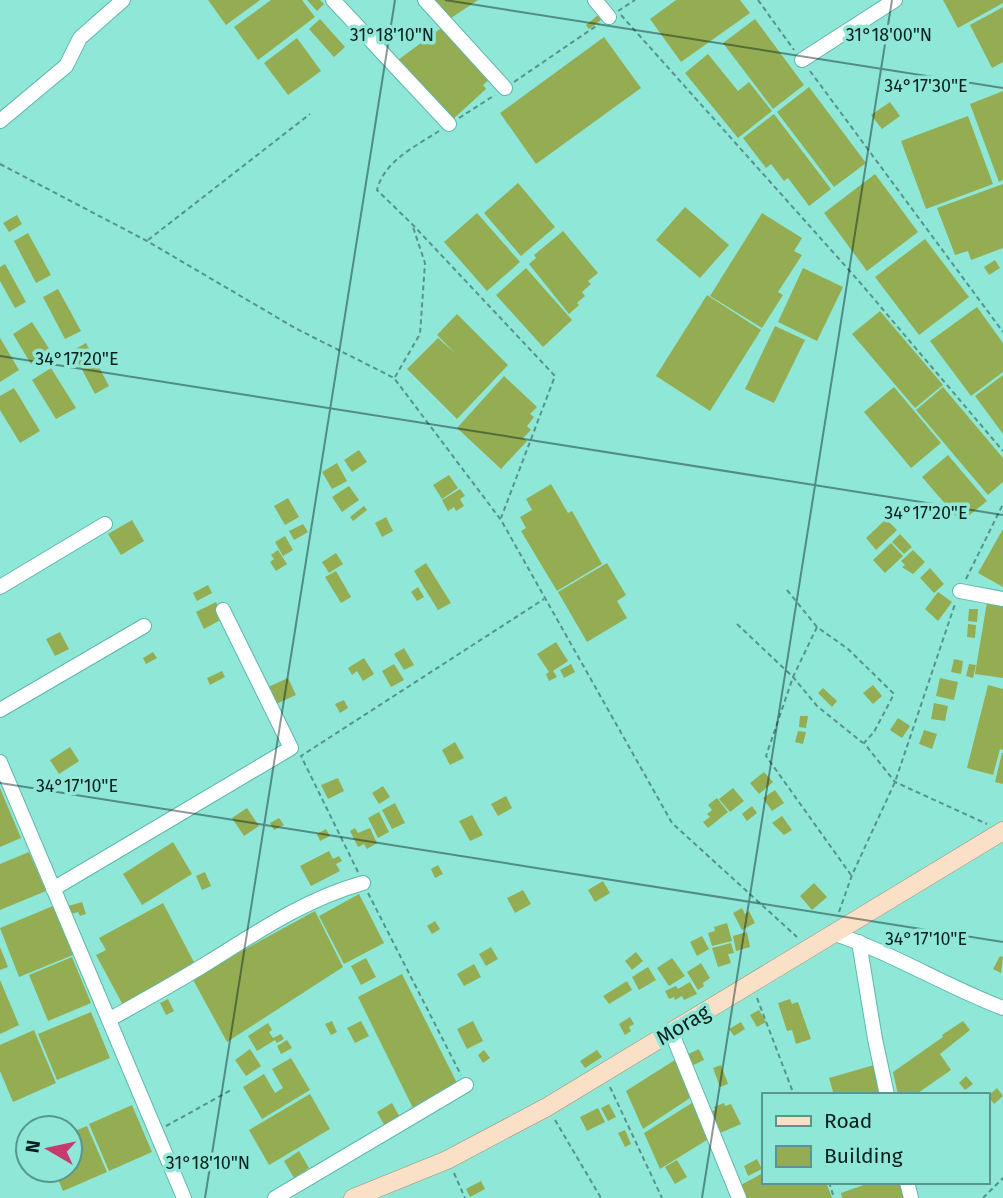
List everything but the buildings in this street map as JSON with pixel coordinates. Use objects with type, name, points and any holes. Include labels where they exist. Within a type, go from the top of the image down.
[{"type":"main road","name":"Morag","points":[[353,1198],[447,1160],[547,1107],[1003,831]]},
{"type":"street","points":[[0,121],[66,66],[80,38],[124,0]]},
{"type":"street","points":[[333,0],[449,124]]},
{"type":"street","points":[[425,0],[505,88]]},
{"type":"street","points":[[595,0],[609,17]]},
{"type":"street","points":[[802,60],[895,0]]},
{"type":"street","points":[[0,587],[105,524]]},
{"type":"street","points":[[960,591],[1003,599]]},
{"type":"street","points":[[53,889],[291,748],[223,610]]},
{"type":"street","points":[[0,710],[144,626]]},
{"type":"street","points":[[0,762],[184,1198]]},
{"type":"street","points":[[110,1019],[293,910],[331,892],[363,883]]},
{"type":"street","points":[[832,933],[859,942],[1003,1008]]},
{"type":"street","points":[[859,942],[887,1093]]},
{"type":"street","points":[[671,1031],[739,1198]]},
{"type":"street","points":[[275,1198],[466,1085]]},
{"type":"path","points":[[635,0],[618,11],[857,279],[1003,451]]},
{"type":"path","points":[[758,0],[1003,332]]},
{"type":"path","points":[[501,520],[555,376],[377,190],[380,178],[399,157],[609,17]]},
{"type":"path","points":[[147,241],[310,114]]},
{"type":"path","points":[[0,164],[147,241],[295,328],[394,378],[501,520],[672,823],[808,947]]},
{"type":"path","points":[[394,378],[420,334],[425,264],[412,224]]},
{"type":"path","points":[[832,933],[852,876],[895,782],[960,591],[1003,504]]},
{"type":"path","points":[[787,590],[817,627],[848,649],[894,694],[874,732],[864,743]]},
{"type":"path","points":[[466,1085],[363,883],[302,755],[544,598]]},
{"type":"path","points":[[737,624],[793,677],[817,706],[864,743],[895,782],[1003,831]]},
{"type":"path","points":[[817,627],[793,677],[766,756],[852,876]]},
{"type":"path","points":[[752,984],[793,1093]]},
{"type":"path","points":[[603,1074],[662,1198]]},
{"type":"path","points":[[155,1132],[233,1089]]},
{"type":"path","points":[[547,1107],[601,1198]]},
{"type":"path","points":[[447,1160],[466,1198]]},
{"type":"path","points":[[983,1198],[1003,1178]]}]
